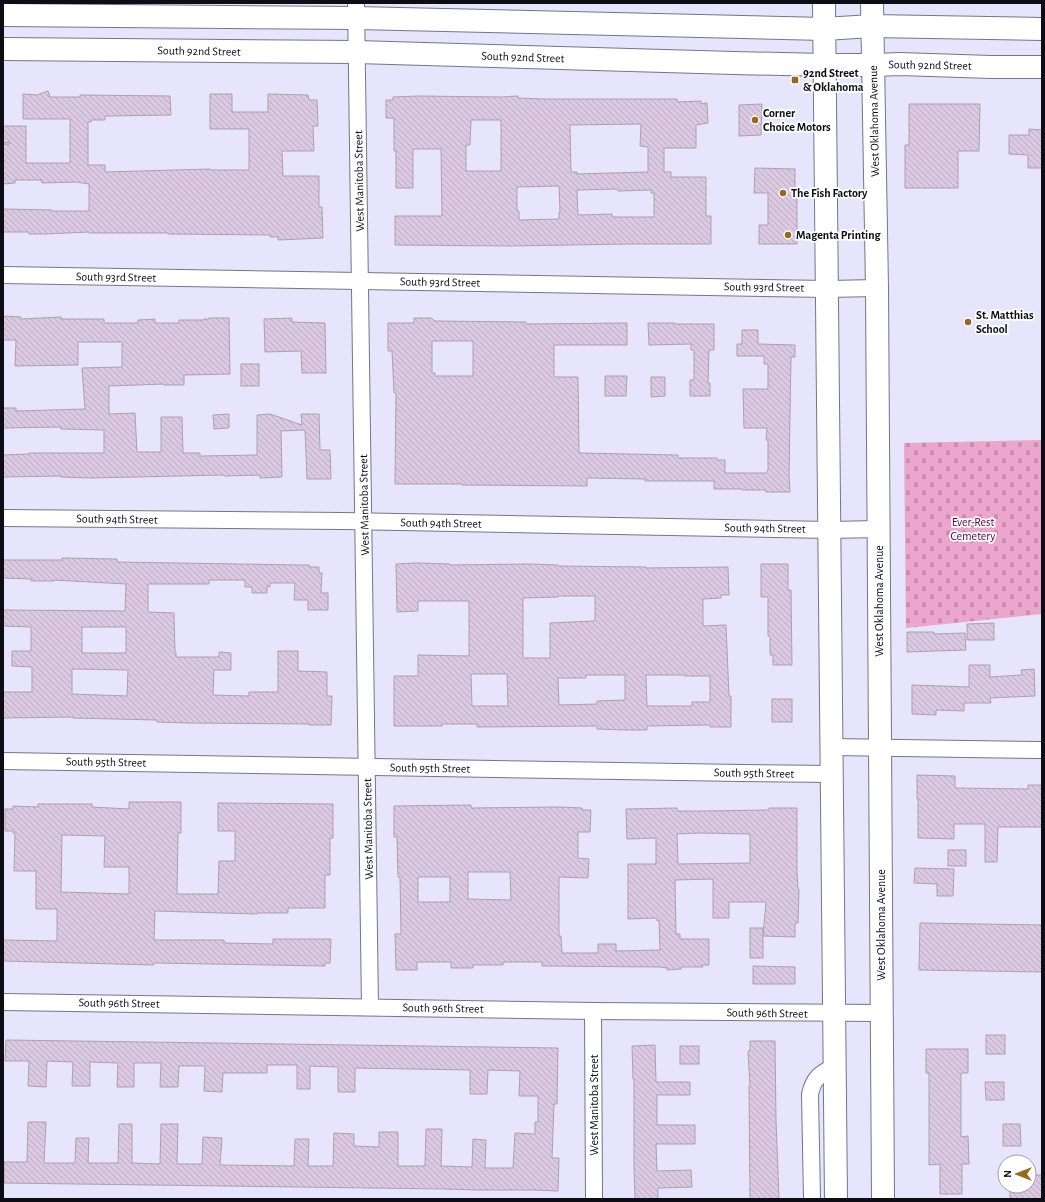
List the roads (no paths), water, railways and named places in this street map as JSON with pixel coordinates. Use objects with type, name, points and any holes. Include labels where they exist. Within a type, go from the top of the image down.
[{"type":"main road","points":[[824,3],[836,1199]]},
{"type":"main road","name":"West Oklahoma Avenue","points":[[872,3],[877,288],[883,1199]]},
{"type":"main road","points":[[3,15],[356,11],[824,29],[872,26],[1042,29]]},
{"type":"main road","name":"South 92nd Street","points":[[3,49],[357,52],[824,65],[900,64],[991,67],[1042,66]]},
{"type":"street","name":"West Manitoba Street","points":[[356,11],[370,1007]]},
{"type":"street","name":"South 93rd Street","points":[[3,275],[740,286],[828,289],[877,288]]},
{"type":"street","name":"South 94th Street","points":[[3,518],[364,522],[830,530],[878,529]]},
{"type":"street","points":[[832,747],[1042,750]]},
{"type":"street","name":"South 95th Street","points":[[3,760],[832,774]]},
{"type":"street","name":"South 96th Street","points":[[3,1002],[593,1011],[834,1014],[882,1013]]},
{"type":"street","name":"West Manitoba Street","points":[[593,1011],[594,1199]]},
{"type":"street","points":[[812,1199],[810,1094],[813,1082],[823,1072],[835,1066]]},
{"type":"place","name":"92nd Street & Oklahoma","points":[[795,80]]},
{"type":"place","name":"Corner Choice Motors","points":[[755,120]]},
{"type":"place","name":"The Fish Factory","points":[[783,193]]},
{"type":"place","name":"Magenta Printing","points":[[788,235]]},
{"type":"place","name":"St. Matthias School","points":[[968,322]]},
{"type":"park label","name":"Ever-Rest Cemetery","points":[[973,529]]}]
